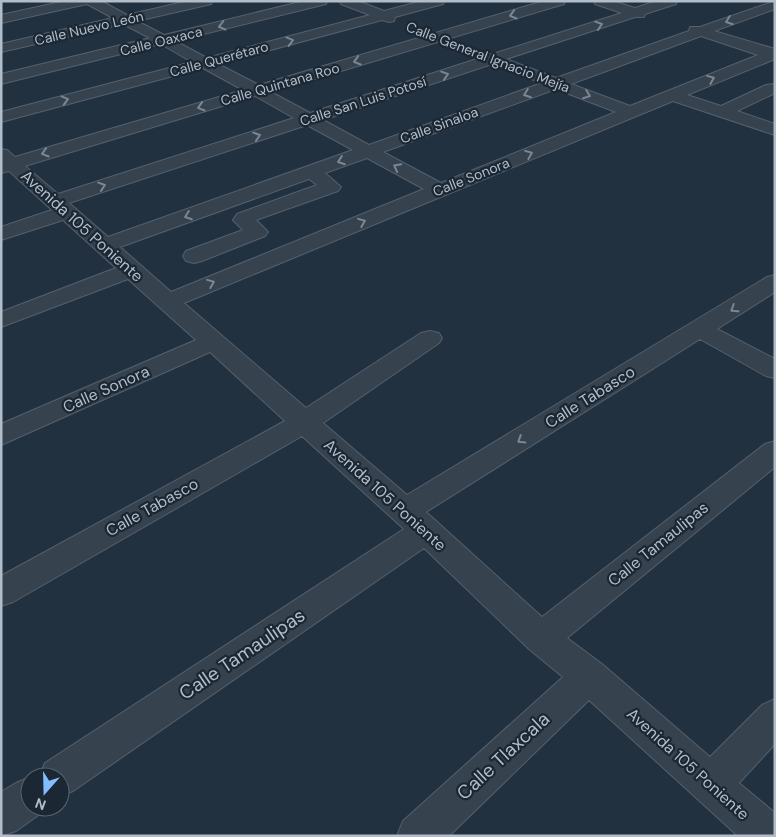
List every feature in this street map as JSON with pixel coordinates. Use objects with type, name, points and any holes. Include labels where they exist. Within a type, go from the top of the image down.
[{"type":"street","points":[[1,7],[27,1]]},
{"type":"street","points":[[1,19],[84,1]]},
{"type":"street","points":[[91,1],[440,190]]},
{"type":"street","name":"Calle Nuevo León","points":[[1,48],[206,1]]},
{"type":"street","name":"Calle Oaxaca","points":[[1,79],[321,1]]},
{"type":"street","name":"Calle General Ignacio Mejía","points":[[346,1],[401,23]]},
{"type":"street","name":"Calle Querétaro","points":[[1,117],[438,1]]},
{"type":"street","name":"Calle Quintana Roo","points":[[5,162],[559,1]]},
{"type":"street","points":[[600,1],[654,18]]},
{"type":"street","name":"Calle San Luis Potosí","points":[[1,234],[61,207],[307,119],[671,1]]},
{"type":"street","name":"Calle Sinaloa","points":[[104,246],[775,5]]},
{"type":"street","points":[[682,26],[774,54]]},
{"type":"street","name":"Calle General Ignacio Mejía","points":[[419,30],[456,44]]},
{"type":"street","name":"Calle General Ignacio Mejía","points":[[474,52],[630,112]]},
{"type":"street","name":"Calle Sonora","points":[[166,302],[774,54]]},
{"type":"street","points":[[722,112],[772,88]]},
{"type":"street","points":[[672,95],[775,130]]},
{"type":"street","name":"Avenida 105 Poniente","points":[[5,162],[61,207],[415,521],[541,638],[589,676],[769,836]]},
{"type":"street","points":[[194,256],[256,234],[258,230],[243,220],[246,217],[332,187],[311,171]]},
{"type":"street","points":[[1,320],[131,270]]},
{"type":"street","name":"Calle Tabasco","points":[[415,521],[775,282]]},
{"type":"street","points":[[701,330],[775,370]]},
{"type":"street","name":"Calle Tabasco","points":[[1,592],[303,423],[430,338]]},
{"type":"street","name":"Calle Sonora","points":[[1,435],[212,342]]},
{"type":"street","name":"Calle Tamaulipas","points":[[541,638],[775,451]]},
{"type":"street","name":"Calle Tamaulipas","points":[[70,769],[415,521]]},
{"type":"street","name":"Calle Tlaxcala","points":[[418,836],[589,676]]},
{"type":"street","points":[[711,784],[775,717]]},
{"type":"street","points":[[1,816],[20,804]]}]
